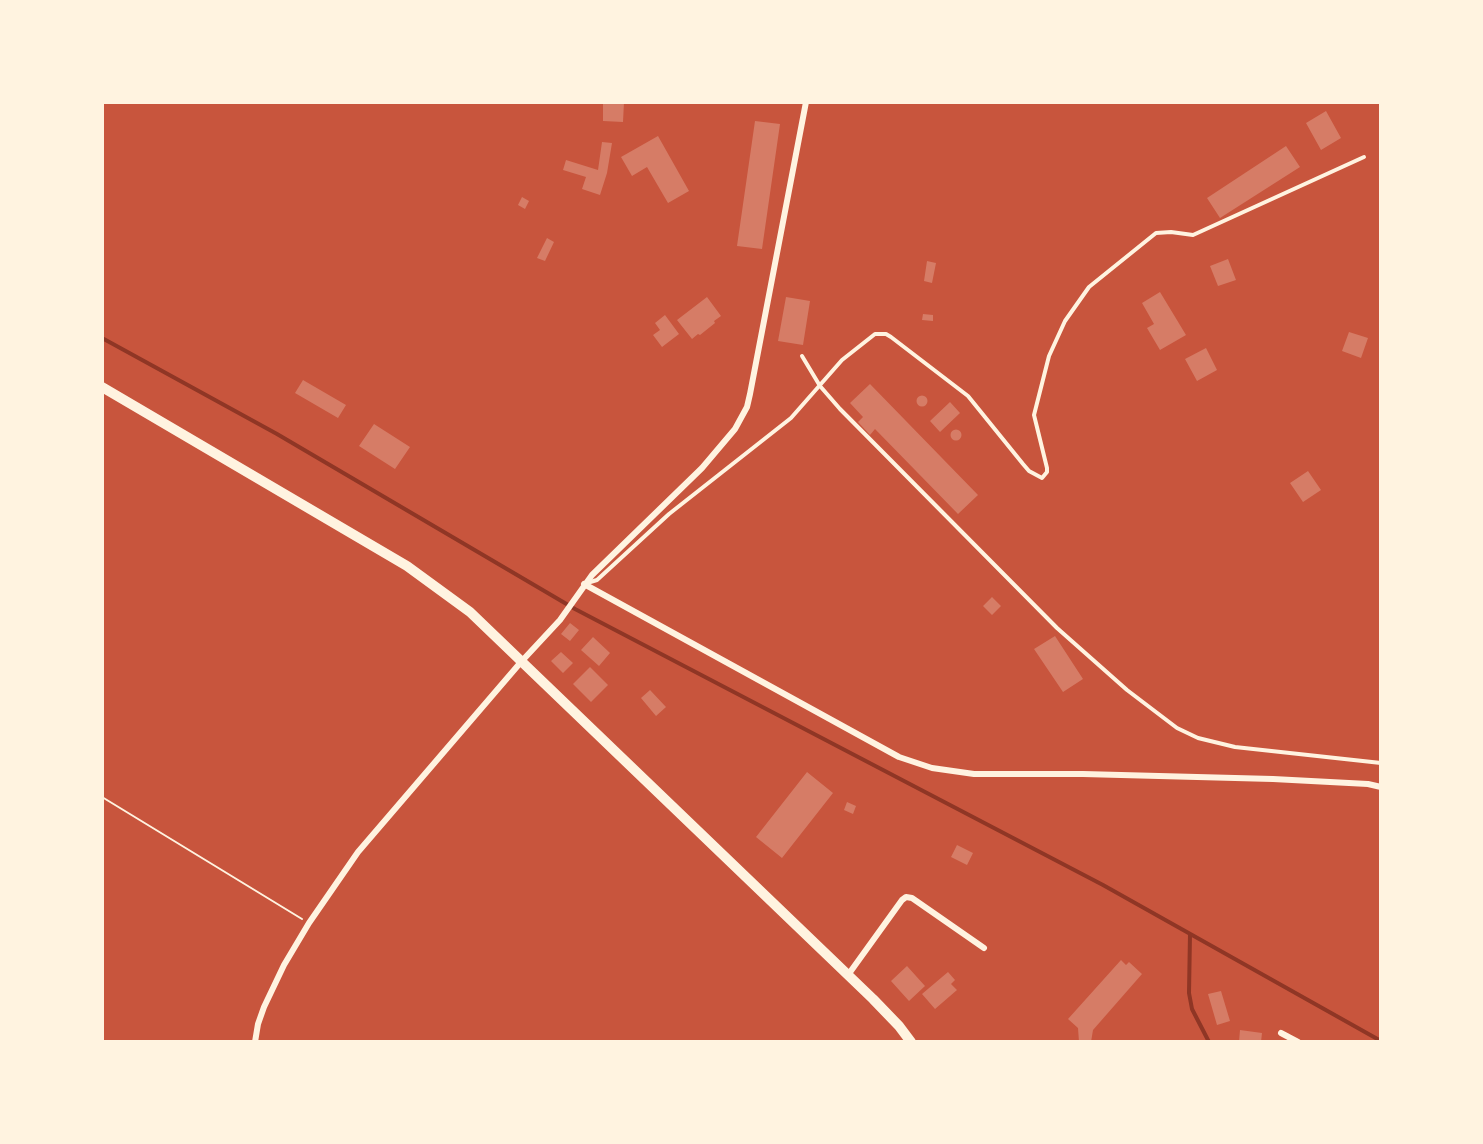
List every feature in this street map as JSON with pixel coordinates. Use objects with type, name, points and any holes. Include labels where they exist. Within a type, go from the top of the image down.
[{"type":"main road","points":[[102,387],[407,566],[470,612],[848,975],[899,1026],[911,1042]]},
{"type":"street","points":[[255,1042],[258,1024],[273,986],[309,923],[377,829],[560,620],[584,584],[713,456],[735,429],[747,407],[806,102]]},
{"type":"street","points":[[584,584],[899,758],[932,768],[974,774],[1083,774],[1273,779],[1368,784],[1381,787]]},
{"type":"street","points":[[848,975],[906,897],[912,898],[984,948]]},
{"type":"street","points":[[1281,1033],[1298,1042]]},
{"type":"lane","points":[[584,584],[597,580],[669,514],[791,418],[843,360],[875,334],[886,334],[968,396],[1029,471],[1042,478],[1047,468],[1034,415],[1049,356],[1065,321],[1089,287],[1156,233],[1171,232],[1193,235],[1364,158]]},
{"type":"lane","points":[[802,356],[820,386],[1057,628],[1127,690],[1177,728],[1198,738],[1235,747],[1381,763]]},
{"type":"path","points":[[102,797],[309,923]]},
{"type":"building","points":[[603,102],[624,102],[623,122],[603,121]]},
{"type":"building","points":[[1326,111],[1341,138],[1321,150],[1306,123]]},
{"type":"building","points":[[755,121],[780,124],[762,249],[737,246]]},
{"type":"building","points":[[658,136],[689,191],[668,203],[647,167],[632,176],[621,157]]},
{"type":"building","points":[[602,142],[612,143],[607,173],[600,195],[582,189],[586,177],[563,170],[566,160],[598,170]]},
{"type":"building","points":[[1286,146],[1300,167],[1220,218],[1207,198]]},
{"type":"building","points":[[522,197],[529,201],[525,209],[518,205]]},
{"type":"building","points":[[547,238],[554,242],[545,261],[537,258]]},
{"type":"building","points":[[1228,259],[1236,280],[1218,286],[1210,266]]},
{"type":"building","points":[[927,261],[936,263],[932,283],[924,281]]},
{"type":"building","points":[[1160,292],[1186,335],[1160,350],[1147,328],[1154,324],[1142,303]]},
{"type":"building","points":[[707,297],[721,316],[700,335],[692,339],[677,320]]},
{"type":"building","points":[[786,297],[810,301],[803,345],[778,341]]},
{"type":"building","points":[[923,314],[933,315],[933,321],[922,320]]},
{"type":"building","points":[[665,315],[679,334],[662,347],[653,335],[660,330],[655,323]]},
{"type":"building","points":[[1349,332],[1368,338],[1361,358],[1342,351]]},
{"type":"building","points":[[1206,348],[1217,370],[1197,381],[1185,359]]},
{"type":"building","points":[[303,380],[346,405],[338,418],[295,393]]},
{"type":"building","points":[[870,384],[978,495],[958,514],[875,429],[870,435],[858,422],[863,417],[850,403]]},
{"type":"building","points":[[922,395],[928,401],[922,407],[916,401]]},
{"type":"building","points":[[950,402],[960,413],[940,432],[930,421]]},
{"type":"building","points":[[374,424],[410,447],[395,469],[359,446]]},
{"type":"building","points":[[956,429],[962,435],[956,441],[950,435]]},
{"type":"building","points":[[1308,471],[1321,490],[1303,502],[1290,483]]},
{"type":"building","points":[[992,597],[1001,606],[992,615],[983,606]]},
{"type":"building","points":[[570,623],[579,630],[570,641],[561,634]]},
{"type":"building","points":[[1055,636],[1083,679],[1063,692],[1034,649]]},
{"type":"building","points":[[593,637],[610,653],[599,666],[581,650]]},
{"type":"building","points":[[561,652],[573,663],[563,673],[551,661]]},
{"type":"building","points":[[590,667],[608,685],[591,702],[573,684]]},
{"type":"building","points":[[650,690],[666,707],[656,716],[641,698]]},
{"type":"building","points":[[807,772],[833,793],[782,858],[756,837]]},
{"type":"building","points":[[847,802],[856,806],[853,814],[844,810]]},
{"type":"building","points":[[957,845],[973,853],[967,865],[951,857]]},
{"type":"building","points":[[1121,960],[1126,965],[1129,962],[1142,974],[1093,1030],[1091,1042],[1079,1042],[1078,1028],[1068,1019]]},
{"type":"building","points":[[907,966],[925,986],[909,1001],[891,981]]},
{"type":"building","points":[[948,972],[955,980],[951,984],[957,990],[935,1009],[922,994]]},
{"type":"building","points":[[1221,991],[1230,1021],[1217,1025],[1208,994]]},
{"type":"building","points":[[1240,1030],[1262,1033],[1261,1042],[1239,1042]]},
{"type":"waterway","points":[[102,338],[277,434],[575,609],[1103,885],[1381,1041]]},
{"type":"waterway","points":[[1190,934],[1189,993],[1192,1009],[1209,1042]]}]
